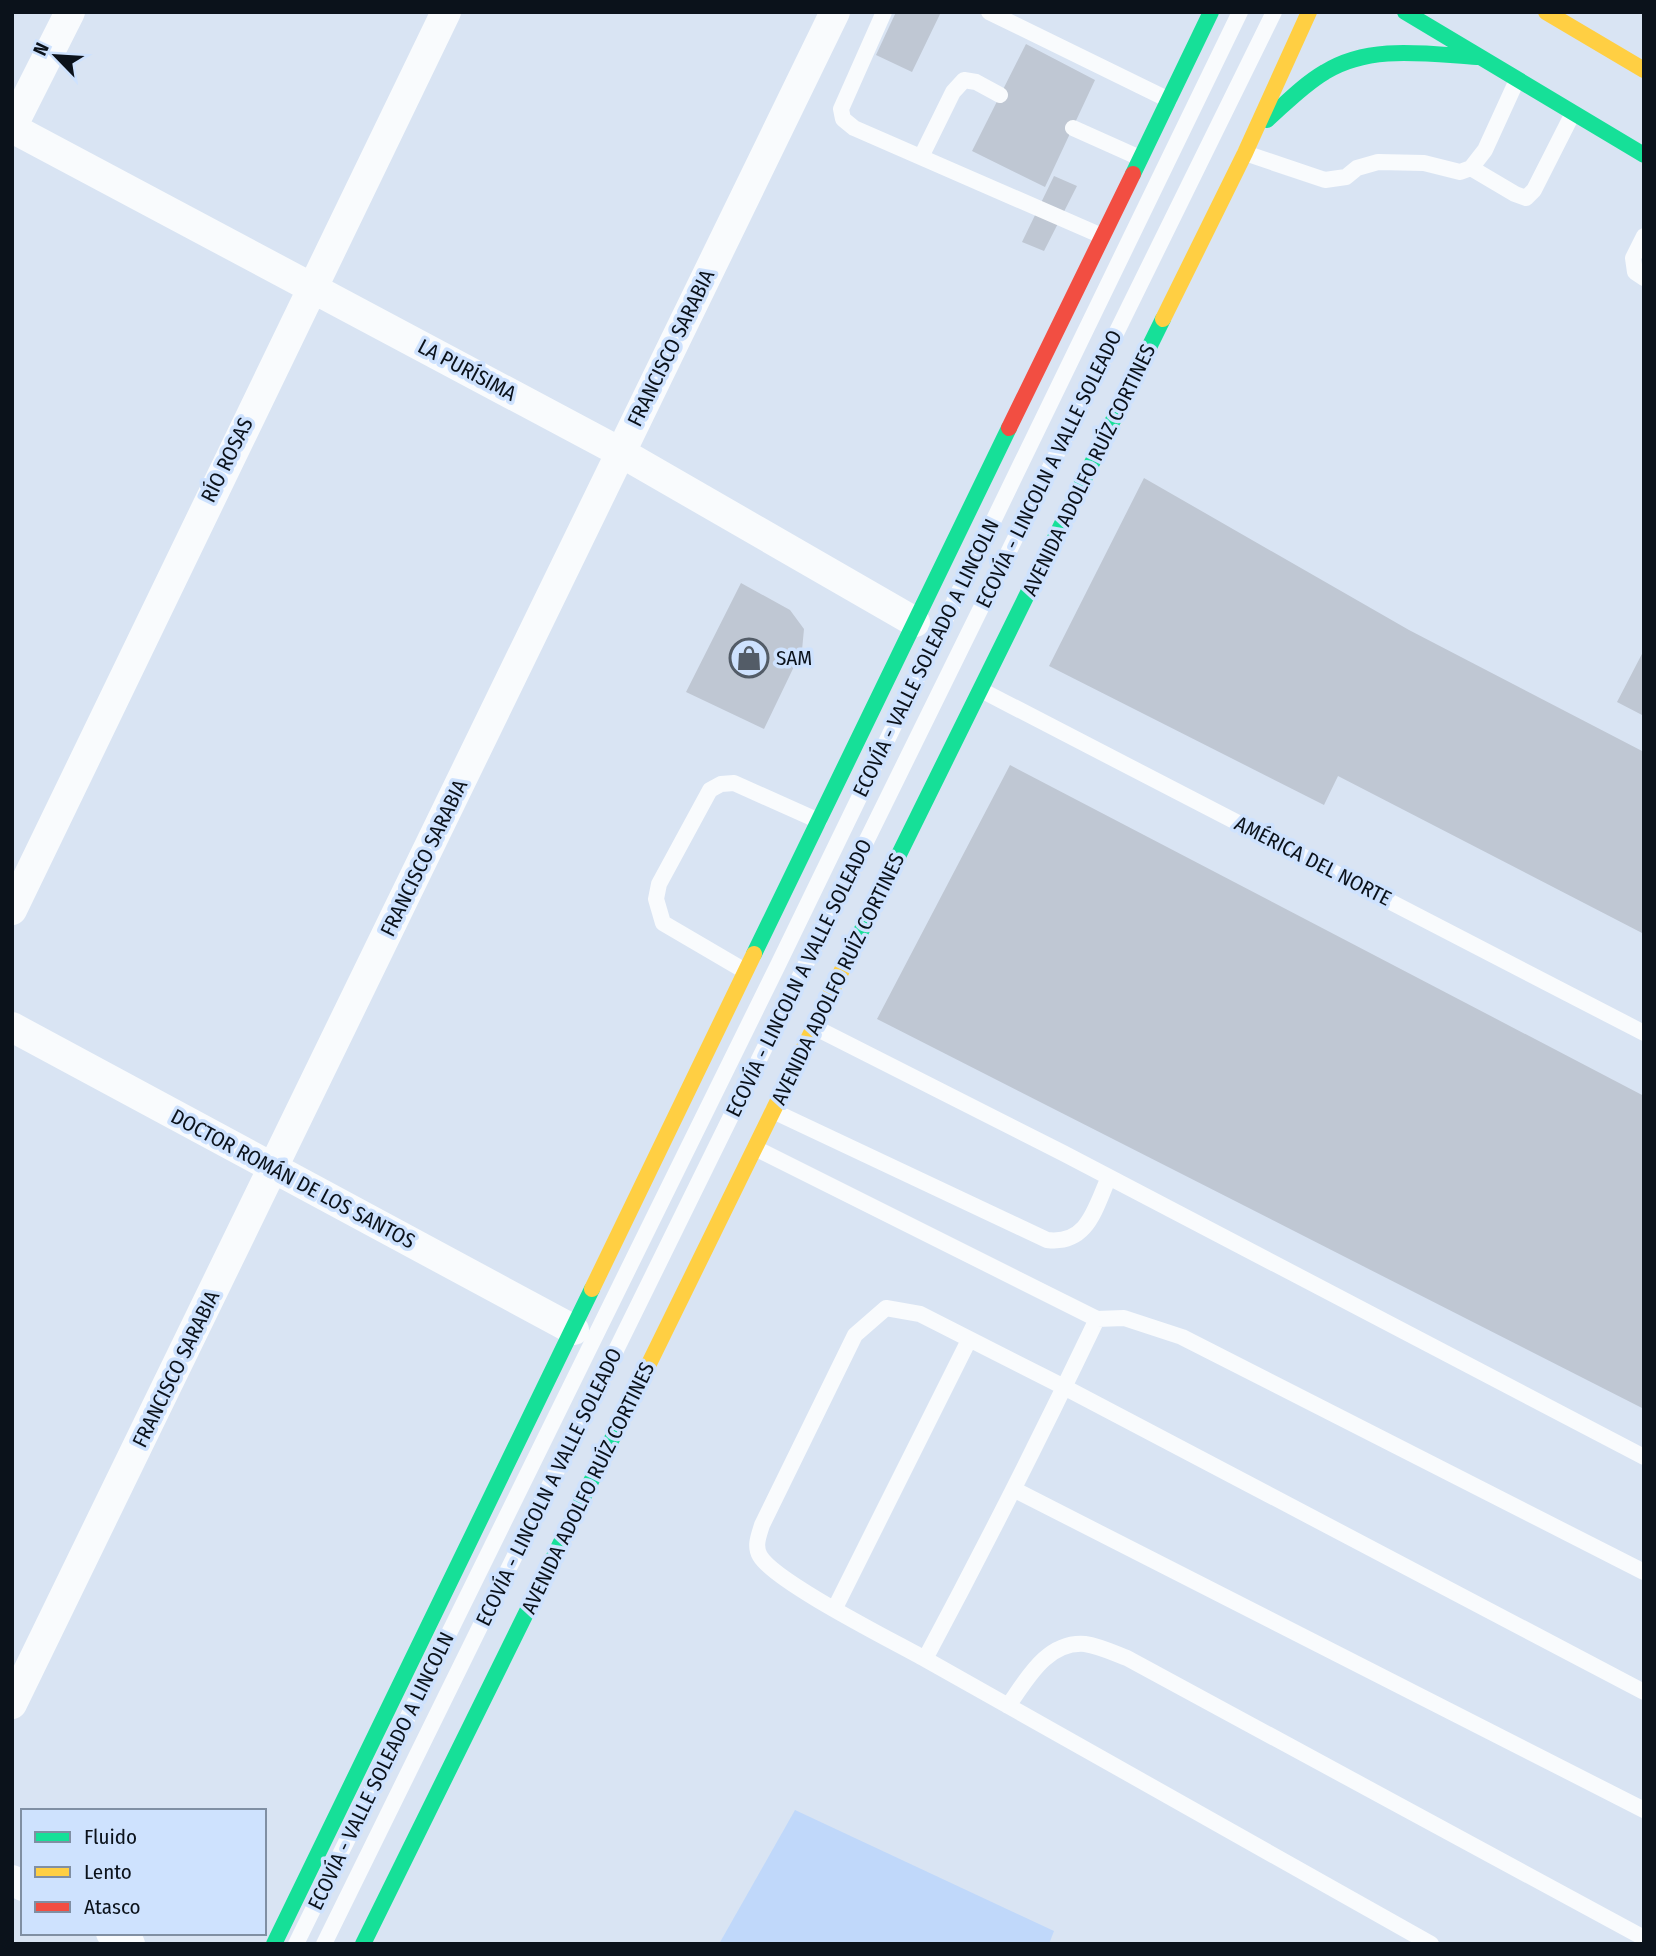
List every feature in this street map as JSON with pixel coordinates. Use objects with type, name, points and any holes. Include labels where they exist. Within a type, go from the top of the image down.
[{"type":"main road","points":[[274,1944],[1211,12]]},
{"type":"main road","name":"AVENIDA ADOLFO RUÍZ CORTINES","points":[[363,1944],[1245,153],[1310,12]]},
{"type":"main road","points":[[1405,12],[1644,155]]},
{"type":"main road","points":[[1546,12],[1644,70]]},
{"type":"main road","points":[[1255,131],[1312,80],[1345,61],[1384,53],[1477,57]]},
{"type":"street","points":[[12,128],[70,12]]},
{"type":"street","name":"RÍO ROSAS","points":[[12,910],[21,867],[446,12]]},
{"type":"street","name":"FRANCISCO SARABIA","points":[[12,1704],[835,12]]},
{"type":"street","name":"LA PURÍSIMA","points":[[12,128],[620,452],[915,622]]},
{"type":"street","name":"DOCTOR ROMÁN DE LOS SANTOS","points":[[12,1027],[574,1330]]},
{"type":"street","points":[[114,1935],[130,1944]]},
{"type":"lane","points":[[884,12],[841,108],[844,119],[854,128],[1102,236]]},
{"type":"lane","points":[[989,12],[1169,100]]},
{"type":"lane","name":"ECOVÍA - VALLE SOLEADO A LINCOLN","points":[[296,1944],[777,967],[1240,12]]},
{"type":"lane","name":"ECOVÍA - LINCOLN A VALLE SOLEADO","points":[[324,1944],[1273,12]]},
{"type":"lane","points":[[921,158],[953,92],[964,80],[976,82],[1000,94]]},
{"type":"lane","points":[[1245,153],[1325,180],[1346,177],[1357,168],[1377,162],[1424,163],[1460,172],[1471,168],[1485,150],[1517,80]]},
{"type":"lane","points":[[1471,168],[1526,198],[1534,190],[1573,113]]},
{"type":"lane","points":[[1073,128],[1140,158]]},
{"type":"lane","points":[[1644,236],[1633,258],[1635,272],[1644,278]]},
{"type":"lane","name":"AMÉRICA DEL NORTE","points":[[981,690],[1644,1033]]},
{"type":"lane","points":[[747,971],[663,923],[656,900],[659,884],[710,790],[720,784],[734,783],[819,821]]},
{"type":"lane","points":[[814,1027],[1109,1177],[1644,1457]]},
{"type":"lane","points":[[773,1111],[1047,1240],[1063,1242],[1079,1234],[1091,1217],[1109,1177]]},
{"type":"lane","points":[[755,1148],[1097,1319],[1124,1318],[1182,1337],[1644,1572]]},
{"type":"lane","points":[[1431,1944],[777,1575],[758,1553],[757,1541],[855,1335],[886,1307],[920,1314],[1644,1692]]},
{"type":"lane","points":[[925,1659],[1015,1490],[1097,1319]]},
{"type":"lane","points":[[835,1608],[969,1340]]},
{"type":"lane","points":[[1015,1490],[1644,1810]]},
{"type":"lane","points":[[1008,1706],[1038,1664],[1060,1647],[1086,1644],[1127,1658],[1644,1938]]},
{"type":"shaded area","points":[[795,1810],[1054,1931],[1049,1944],[719,1944]]},
{"type":"building","points":[[896,12],[941,12],[912,72],[876,55]]},
{"type":"building","points":[[1026,44],[1095,80],[1045,187],[972,151]]},
{"type":"building","points":[[1054,176],[1077,186],[1044,251],[1022,242]]},
{"type":"building","points":[[1144,478],[1409,630],[1644,752],[1644,934],[1338,776],[1324,805],[1049,666]]},
{"type":"building","points":[[741,583],[790,610],[804,629],[802,650],[764,729],[686,692]]},
{"type":"building","points":[[1644,650],[1644,716],[1617,702]]},
{"type":"building","points":[[1010,765],[1644,1096],[1644,1409],[877,1019]]},
{"type":"traffic: fast","points":[[1133,174],[1211,12]]},
{"type":"traffic: fast","points":[[1405,12],[1644,155]]},
{"type":"traffic: fast","points":[[1267,120],[1317,77],[1342,63],[1361,57],[1399,53],[1477,57]]},
{"type":"traffic: fast","points":[[844,966],[1163,319]]},
{"type":"traffic: fast","points":[[754,954],[1009,428]]},
{"type":"traffic: fast","points":[[274,1944],[592,1289]]},
{"type":"traffic: fast","points":[[363,1944],[643,1376]]},
{"type":"traffic: slow","points":[[1163,319],[1245,153],[1309,12]]},
{"type":"traffic: slow","points":[[1546,12],[1644,70]]},
{"type":"traffic: slow","points":[[592,1289],[754,954]]},
{"type":"traffic: slow","points":[[643,1376],[844,966]]},
{"type":"traffic: jam","points":[[1009,428],[1133,174]]},
{"type":"place","name":"SAM","points":[[749,658]]}]
